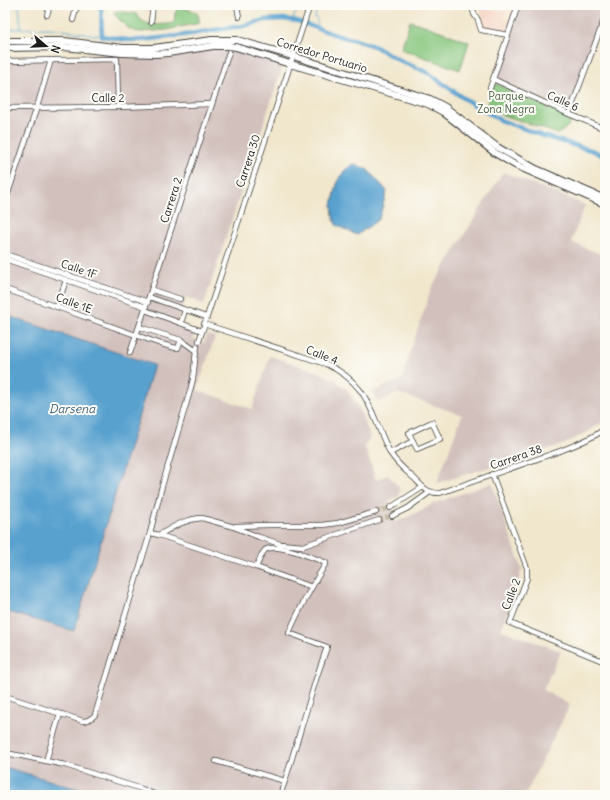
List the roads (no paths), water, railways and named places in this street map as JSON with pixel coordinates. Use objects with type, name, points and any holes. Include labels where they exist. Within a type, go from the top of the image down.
[{"type":"main road","name":"Corredor Portuario","points":[[5,42],[64,40],[118,53],[212,40],[237,40],[430,99],[445,107],[497,147],[536,169],[605,199]]},
{"type":"main road","name":"Corredor Portuario","points":[[5,48],[64,47],[118,53],[168,53],[222,45],[236,47],[428,104],[442,112],[495,153],[515,165],[605,204]]},
{"type":"street","points":[[47,15],[50,5]]},
{"type":"street","points":[[73,20],[77,5]]},
{"type":"street","points":[[151,22],[153,5]]},
{"type":"street","points":[[238,5],[239,17]]},
{"type":"street","name":"Carrera 30","points":[[199,341],[310,5]]},
{"type":"street","points":[[472,5],[481,30],[508,35]]},
{"type":"street","points":[[490,88],[518,5]]},
{"type":"street","points":[[569,114],[605,17]]},
{"type":"street","name":"Carrera 2","points":[[130,353],[152,290],[229,52]]},
{"type":"street","points":[[5,61],[51,60],[118,53],[118,107]]},
{"type":"street","points":[[5,202],[51,60]]},
{"type":"street","name":"Calle 6","points":[[493,79],[605,129]]},
{"type":"street","name":"Calle 2","points":[[5,108],[212,104]]},
{"type":"street","name":"Calle 1F","points":[[5,254],[185,310],[206,318]]},
{"type":"street","name":"Calle 1F","points":[[5,259],[66,280],[202,331]]},
{"type":"street","points":[[58,278],[59,272]]},
{"type":"street","points":[[57,307],[66,280]]},
{"type":"street","name":"Calle 1E","points":[[5,289],[176,348],[178,348],[181,340]]},
{"type":"street","points":[[152,290],[180,299]]},
{"type":"street","points":[[181,323],[185,310]]},
{"type":"street","name":"Calle 4","points":[[204,324],[326,364],[344,374],[353,382],[366,399],[390,453],[423,487],[430,492]]},
{"type":"street","points":[[5,696],[83,721],[91,719],[95,715],[150,533],[193,379],[196,349],[181,340],[139,326]]},
{"type":"street","points":[[432,422],[440,439],[417,449],[413,441],[408,433],[432,422]]},
{"type":"street","name":"Carrera 38","points":[[430,492],[440,493],[579,444],[605,429]]},
{"type":"street","points":[[390,453],[413,441]]},
{"type":"street","name":"Calle 2","points":[[492,474],[527,568],[525,585],[510,623],[605,662]]},
{"type":"street","points":[[390,508],[423,487]]},
{"type":"street","points":[[392,516],[408,508],[430,492]]},
{"type":"street","points":[[234,526],[322,525],[338,523],[376,512]]},
{"type":"street","points":[[159,535],[184,521],[202,518],[234,526],[280,544],[303,546],[379,520]]},
{"type":"street","points":[[150,533],[312,586]]},
{"type":"street","points":[[256,567],[262,553],[270,548],[286,549],[306,554],[326,563],[295,618],[289,633],[327,647],[280,795]]},
{"type":"street","points":[[46,761],[60,714]]},
{"type":"street","points":[[5,753],[65,765],[134,786],[156,795]]},
{"type":"street","points":[[216,761],[285,781]]},
{"type":"water","points":[[353,164],[367,169],[387,191],[379,219],[357,235],[336,225],[332,205],[337,184],[344,171]]},
{"type":"water","name":"Darsena","points":[[5,315],[154,365],[74,631],[5,611]]},
{"type":"water","points":[[5,767],[98,795],[5,795]]},
{"type":"waterway","points":[[19,5],[21,28]]},
{"type":"waterway","points":[[101,5],[102,36],[127,40],[178,36],[243,26],[265,20],[283,19],[297,21],[376,47],[404,63],[430,74],[463,98],[500,120],[543,136],[594,151],[605,157]]},
{"type":"waterway","points":[[292,20],[300,5]]},
{"type":"waterway","points":[[319,5],[315,16],[319,28]]},
{"type":"waterway","points":[[5,29],[50,28],[102,36]]},
{"type":"tunnel","points":[[376,512],[390,508]]},
{"type":"tunnel","points":[[379,520],[392,516]]},
{"type":"park label","name":"Parque Zona Negra","points":[[506,102]]}]
